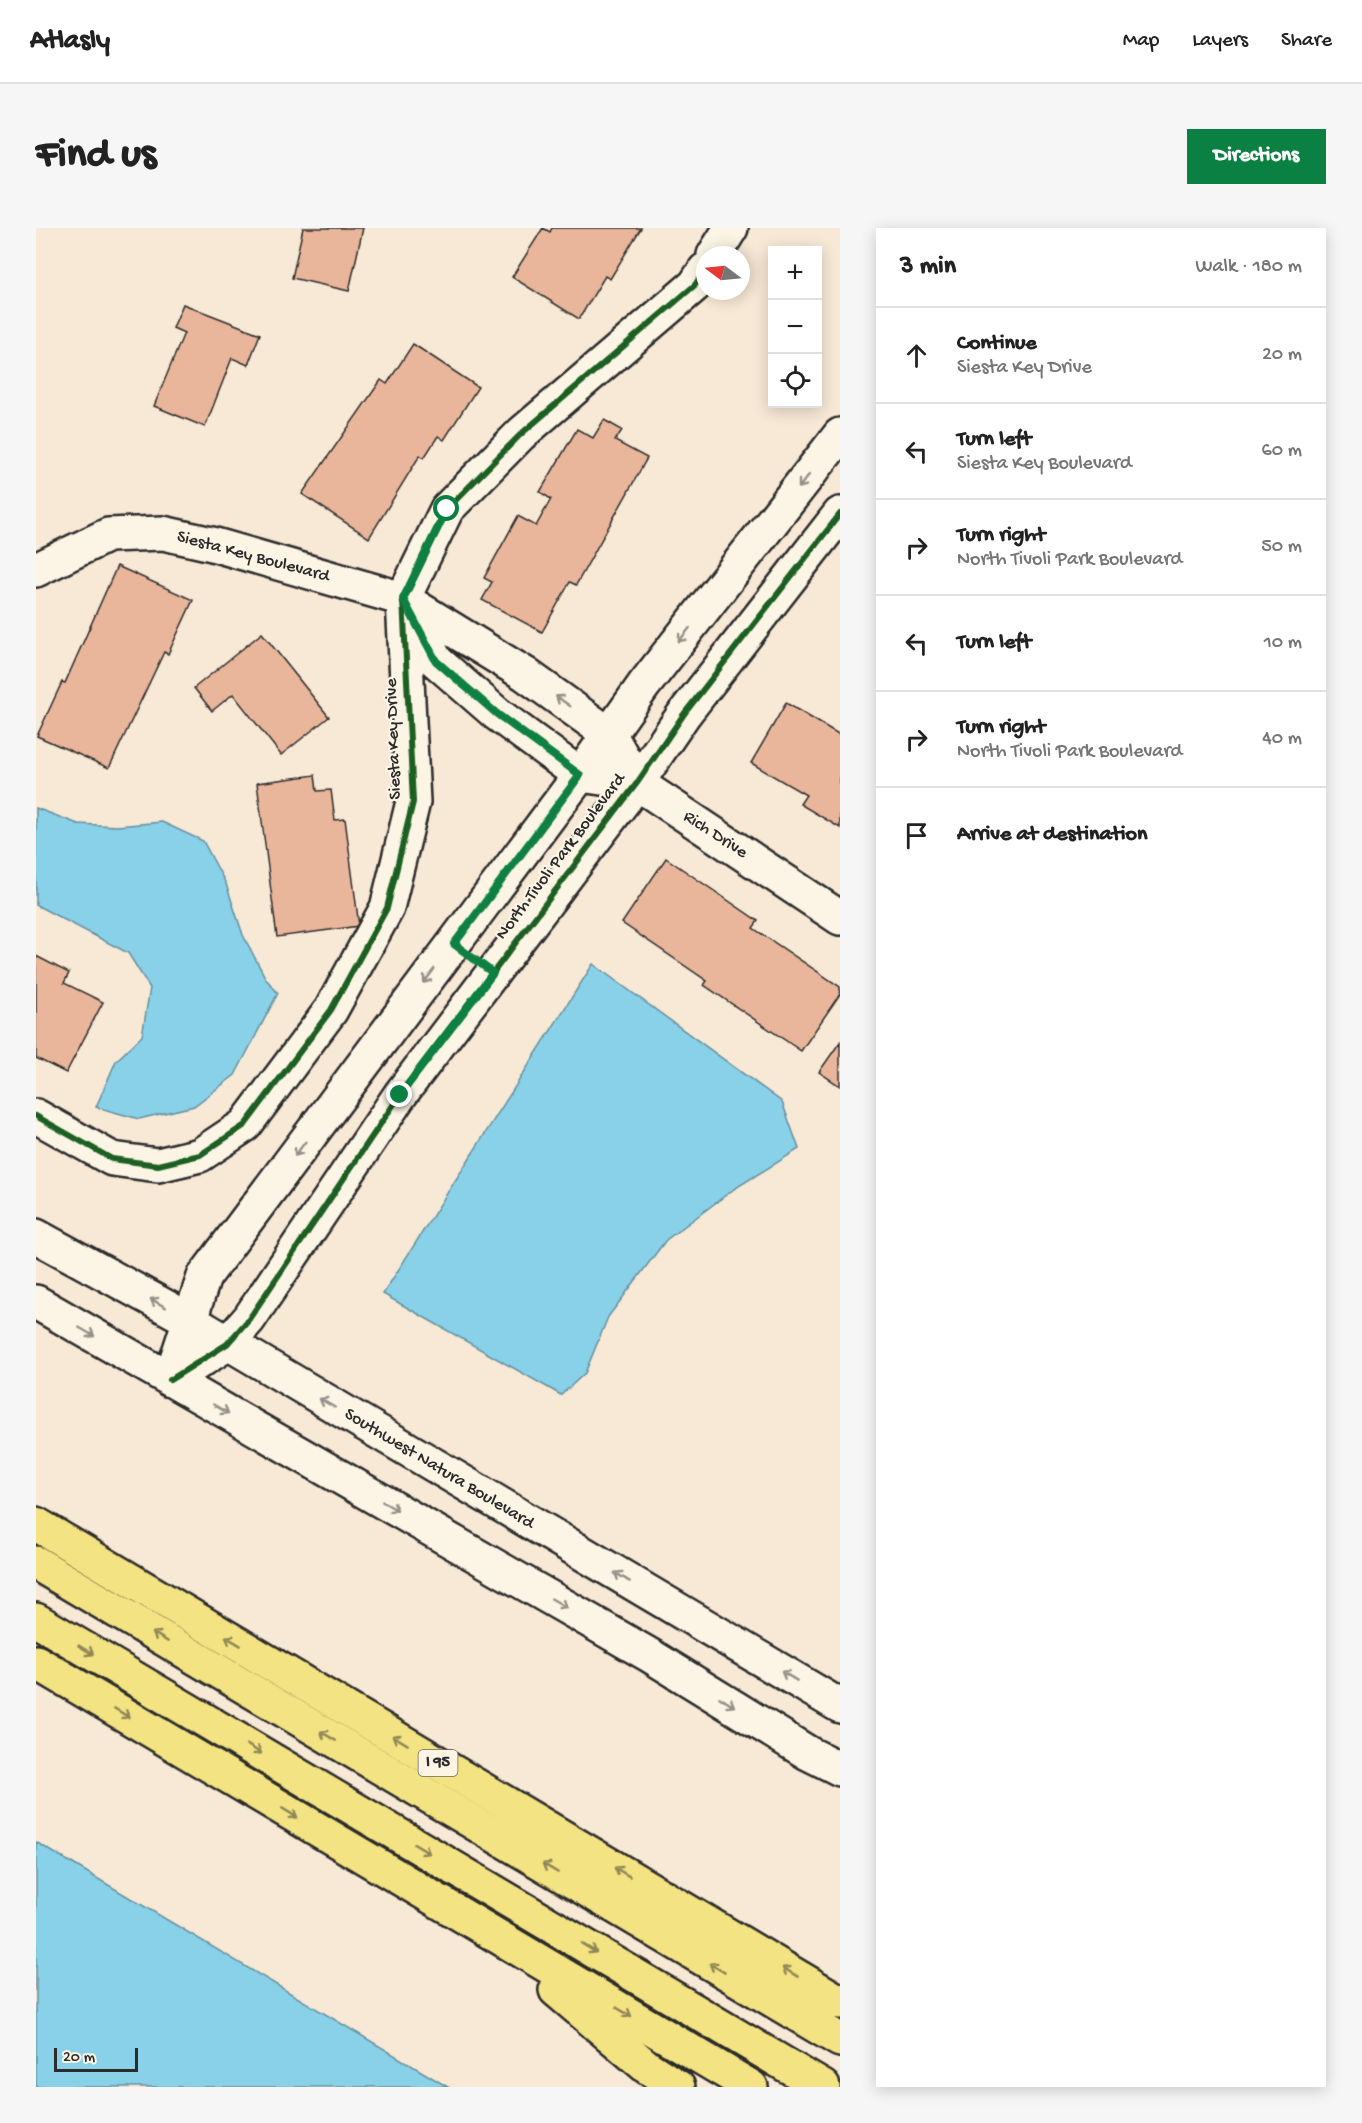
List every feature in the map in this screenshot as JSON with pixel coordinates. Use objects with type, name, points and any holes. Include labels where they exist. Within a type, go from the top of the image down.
[{"type":"highway","name":"I 95","points":[[36,1524],[840,2002]]},
{"type":"highway","points":[[36,1563],[840,2040]]},
{"type":"highway","points":[[36,1620],[823,2087]]},
{"type":"highway","points":[[36,1662],[751,2087]]},
{"type":"highway","points":[[483,1928],[647,2067],[678,2087]]},
{"type":"street","points":[[720,246],[731,228]]},
{"type":"street","name":"Siesta Key Drive","points":[[36,1116],[111,1159],[158,1165],[200,1155],[245,1125],[331,1010],[387,908],[413,802],[403,599],[447,509],[521,434],[696,284]]},
{"type":"street","name":"North Tivoli Park Boulevard","points":[[170,1380],[188,1319],[204,1277],[610,735],[644,685],[840,435]]},
{"type":"street","name":"North Tivoli Park Boulevard","points":[[170,1380],[227,1344],[249,1318],[400,1095],[637,783],[684,714],[840,514]]},
{"type":"street","name":"Siesta Key Boulevard","points":[[36,570],[108,535],[163,533],[212,544],[403,599],[525,674],[610,735]]},
{"type":"street","points":[[403,599],[436,661],[497,714],[580,775],[637,783]]},
{"type":"street","name":"Rich Drive","points":[[610,735],[637,783],[840,918]]},
{"type":"street","points":[[454,944],[493,973]]},
{"type":"street","points":[[327,1112],[370,1140]]},
{"type":"street","name":"Southwest Natura Boulevard","points":[[36,1236],[188,1319],[840,1706]]},
{"type":"street","points":[[36,1302],[651,1656],[808,1753],[840,1769]]},
{"type":"water","points":[[36,808],[78,824],[117,826],[162,822],[203,841],[226,884],[243,935],[266,979],[278,993],[235,1075],[194,1106],[139,1119],[96,1107],[116,1061],[142,1036],[150,988],[128,953],[36,905]]},
{"type":"water","points":[[593,964],[782,1102],[799,1149],[734,1189],[666,1240],[608,1317],[585,1373],[561,1395],[383,1294]]},
{"type":"water","points":[[36,1842],[448,2087],[36,2087]]},
{"type":"building","points":[[303,228],[363,228],[349,291],[292,278]]},
{"type":"building","points":[[543,228],[550,232],[552,228],[641,228],[610,279],[605,276],[579,319],[512,277]]},
{"type":"building","points":[[183,304],[260,334],[248,365],[232,358],[205,427],[154,406],[184,333],[173,328]]},
{"type":"building","points":[[413,344],[478,387],[444,440],[438,436],[424,458],[420,455],[369,538],[302,494],[381,380],[387,384]]},
{"type":"building","points":[[604,420],[622,430],[615,441],[647,458],[576,585],[570,582],[542,632],[482,600],[492,582],[484,578],[518,516],[536,526],[551,499],[540,492],[577,429],[593,438]]},
{"type":"building","points":[[117,566],[193,600],[168,654],[164,652],[109,768],[37,736],[62,682],[65,683]]},
{"type":"building","points":[[262,633],[329,717],[281,755],[233,694],[212,711],[194,688]]},
{"type":"building","points":[[786,703],[840,735],[840,828],[800,804],[806,795],[751,763]]},
{"type":"building","points":[[315,775],[317,791],[331,790],[335,820],[345,819],[359,926],[277,937],[257,783]]},
{"type":"building","points":[[666,858],[758,921],[753,928],[840,987],[840,994],[801,1051],[704,985],[707,981],[622,923]]},
{"type":"building","points":[[36,956],[69,973],[64,983],[103,1002],[66,1073],[36,1058]]},
{"type":"building","points":[[840,1042],[840,1086],[819,1072]]},
{"type":"cycle path","points":[[36,1116],[112,1159],[158,1165],[200,1155],[245,1125],[331,1010],[387,908],[413,802],[403,599],[447,509],[521,434],[696,284]]},
{"type":"cycle path","points":[[170,1380],[227,1344],[249,1319],[400,1095],[637,783],[684,714],[840,514]]},
{"type":"route","points":[[400,1095],[493,973],[454,944],[580,775],[497,714],[436,661],[403,599],[447,509]]}]
